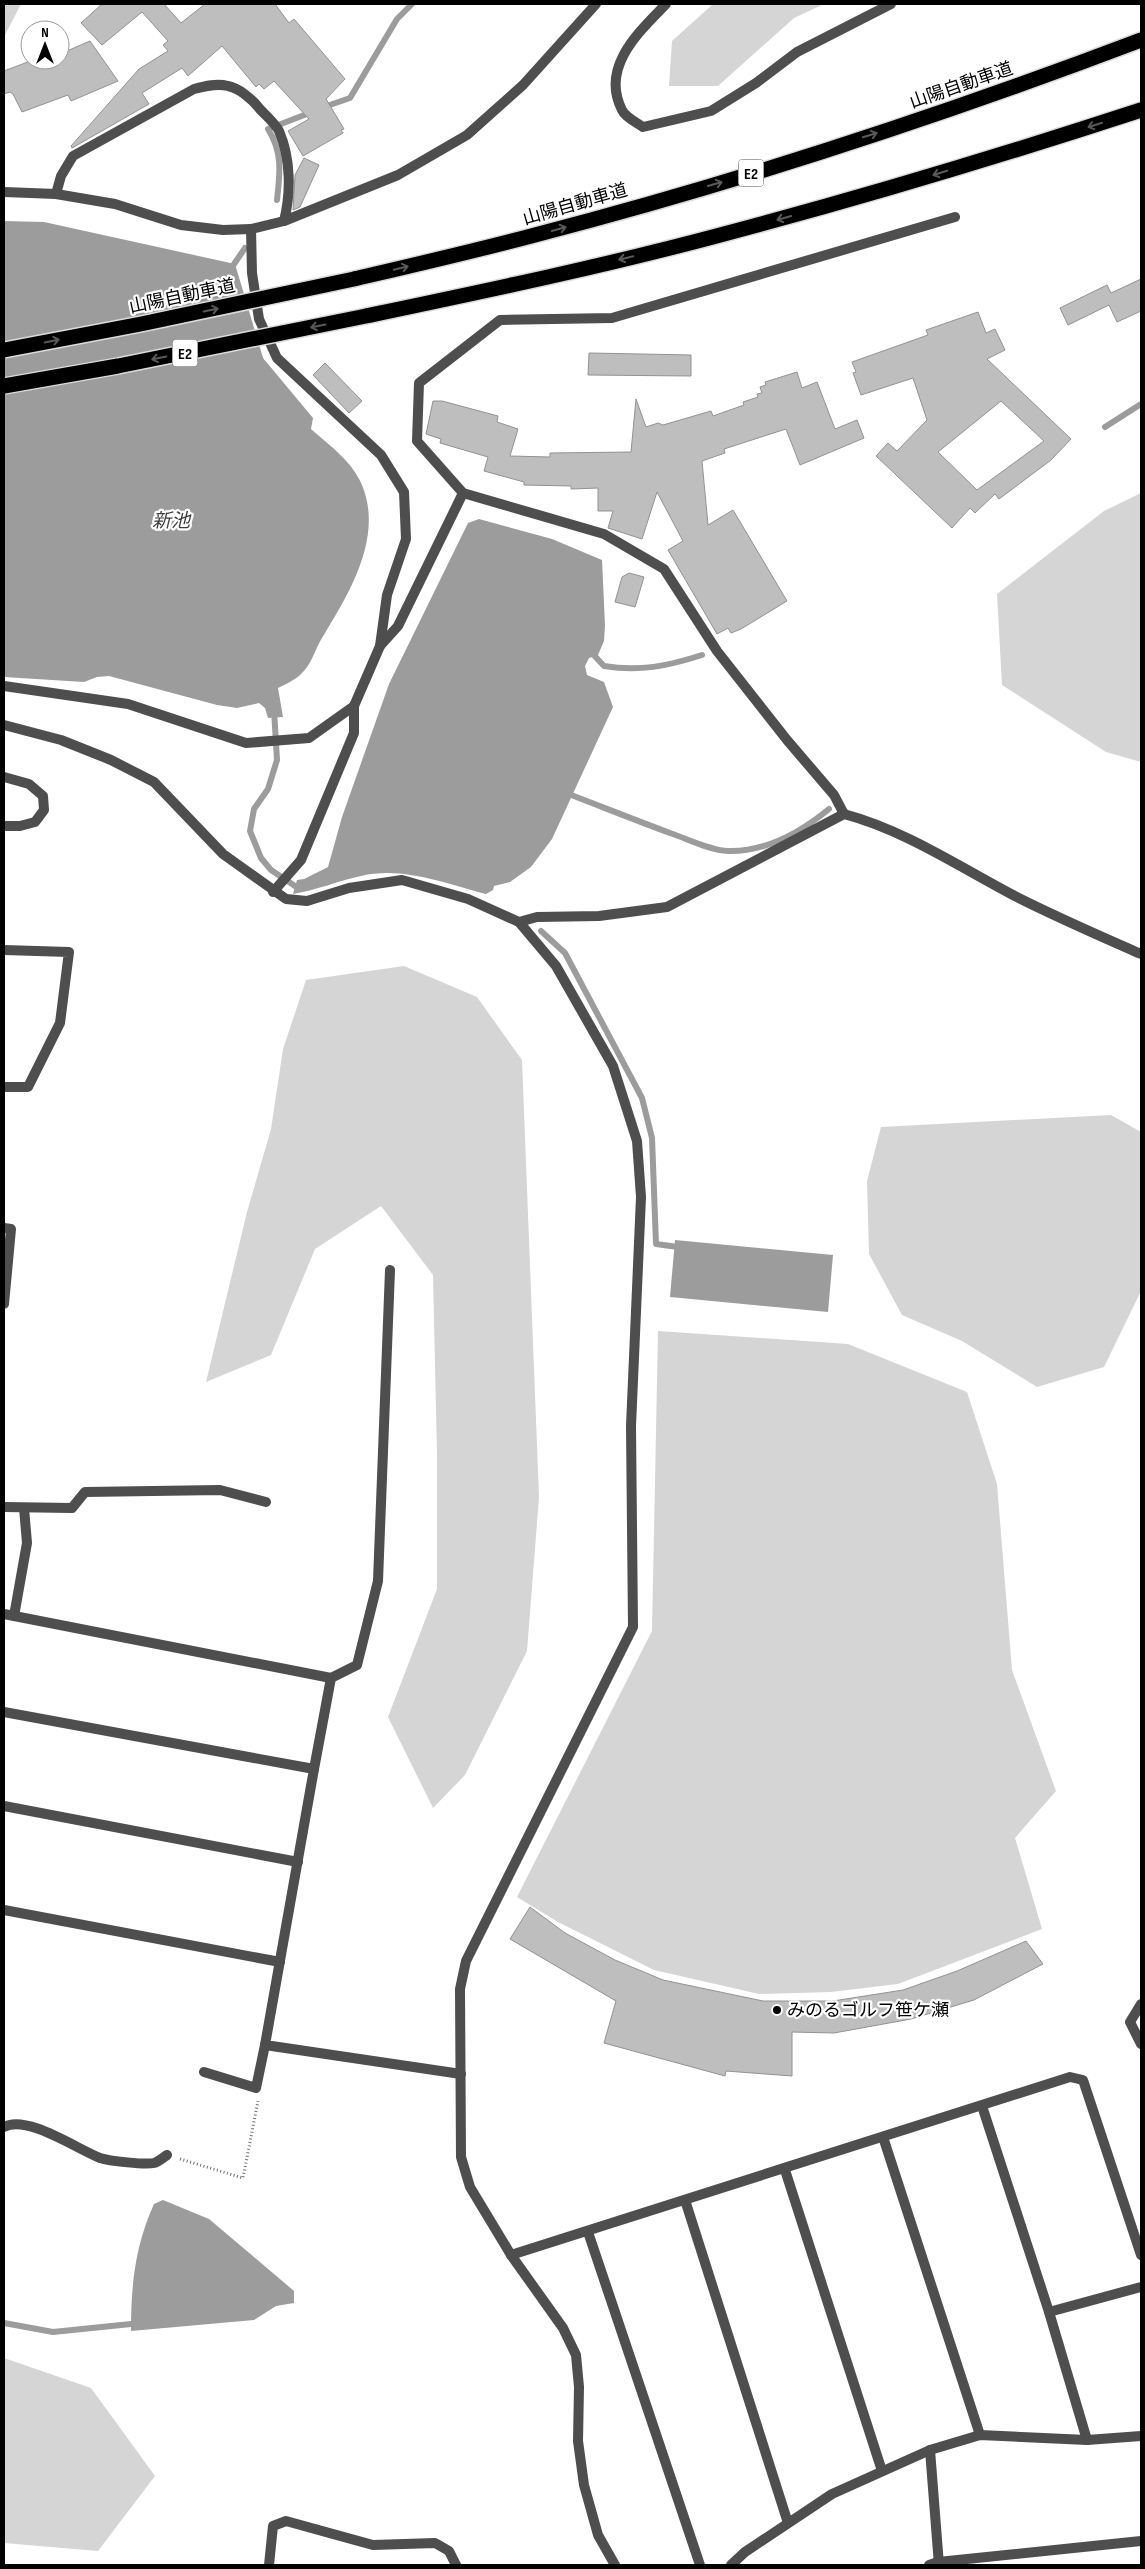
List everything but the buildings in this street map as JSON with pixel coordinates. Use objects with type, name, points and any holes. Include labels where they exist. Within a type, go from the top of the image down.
[{"type":"highway","name":"山陽自動車道","points":[[4,350],[142,324],[354,280],[535,235],[722,182],[895,128],[1141,40]]},
{"type":"highway","name":"E2","points":[[4,386],[118,366],[552,277],[723,235],[1020,149],[1141,110]]},
{"type":"street","points":[[4,192],[56,194],[115,204],[181,225],[223,230],[251,229],[284,221],[398,175],[467,135],[523,84],[596,4]]},
{"type":"street","points":[[666,4],[623,51],[615,83],[622,111],[643,127],[710,111],[756,83],[797,52],[891,4]]},
{"type":"street","points":[[56,194],[60,176],[73,156],[194,89],[210,85],[229,86],[250,99],[276,127],[288,161],[288,206],[284,221]]},
{"type":"street","points":[[844,814],[834,795],[786,740],[718,652],[664,569],[604,534],[462,493],[418,441],[419,383],[500,320],[612,318],[955,217]]},
{"type":"street","points":[[251,229],[252,273],[259,319],[277,358],[381,456],[404,492],[406,539],[387,595],[380,646],[354,706],[354,733],[301,860],[273,892]]},
{"type":"street","points":[[380,646],[398,626],[462,493]]},
{"type":"street","points":[[4,686],[128,704],[246,743],[308,738],[354,706]]},
{"type":"street","points":[[4,725],[69,744],[111,760],[154,782],[223,854],[273,892],[286,899],[307,901],[349,888],[402,880],[468,899],[519,922],[556,966],[613,1066],[637,1141],[641,1197],[631,1426],[633,1628],[466,1961],[460,1989],[460,2074],[461,2157],[470,2187],[511,2255],[563,2328],[576,2355],[579,2387],[578,2441],[584,2485],[598,2535],[615,2565]]},
{"type":"street","points":[[4,778],[29,784],[43,796],[44,810],[35,822],[20,826],[4,826]]},
{"type":"street","points":[[519,922],[537,917],[599,916],[667,907],[844,814],[868,821],[903,837],[1015,896],[1141,954]]},
{"type":"street","points":[[4,950],[69,952],[60,1024],[28,1087],[4,1087]]},
{"type":"street","points":[[4,1228],[11,1228],[4,1304]]},
{"type":"street","points":[[24,1508],[27,1543],[9,1615],[331,1678],[357,1665],[378,1581],[390,1270]]},
{"type":"street","points":[[4,1507],[72,1508],[85,1492],[220,1490],[266,1502]]},
{"type":"street","points":[[204,2072],[256,2088],[331,1678]]},
{"type":"street","points":[[4,1712],[314,1769]]},
{"type":"street","points":[[4,1806],[298,1862]]},
{"type":"street","points":[[4,1910],[280,1962]]},
{"type":"street","points":[[1141,2004],[1130,2022],[1141,2044]]},
{"type":"street","points":[[265,2045],[460,2074]]},
{"type":"street","points":[[511,2255],[784,2170],[1070,2077],[1083,2080],[1141,2255]]},
{"type":"street","points":[[982,2106],[1049,2312],[1087,2440]]},
{"type":"street","points":[[4,2127],[8,2124],[22,2124],[40,2130],[102,2158],[154,2163],[168,2155]]},
{"type":"street","points":[[883,2137],[980,2435]]},
{"type":"street","points":[[784,2170],[882,2471]]},
{"type":"street","points":[[685,2200],[788,2523]]},
{"type":"street","points":[[588,2232],[700,2565]]},
{"type":"street","points":[[1049,2312],[1141,2287]]},
{"type":"street","points":[[731,2565],[745,2552],[832,2494],[930,2450],[980,2435],[1087,2440],[1141,2436]]},
{"type":"street","points":[[930,2450],[935,2564],[1141,2542]]},
{"type":"street","points":[[268,2565],[273,2526],[286,2521],[373,2545],[434,2543],[449,2551],[456,2565]]},
{"type":"path","points":[[168,2155],[243,2178],[258,2101],[256,2088]]},
{"type":"shaded area","points":[[4,4],[21,4],[4,37]]},
{"type":"shaded area","points":[[713,4],[824,4],[794,18],[718,86],[669,86],[672,41]]},
{"type":"shaded area","points":[[1141,493],[1141,762],[1106,752],[1002,685],[997,594],[1104,511]]},
{"type":"shaded area","points":[[404,966],[477,997],[522,1060],[539,1497],[527,1651],[465,1775],[433,1808],[388,1717],[437,1589],[437,1455],[433,1275],[381,1206],[315,1249],[271,1355],[206,1382],[247,1212],[271,1129],[283,1049],[306,980]]},
{"type":"shaded area","points":[[1111,1115],[1141,1132],[1141,1291],[1104,1367],[1037,1387],[962,1341],[902,1315],[869,1254],[867,1181],[881,1127]]},
{"type":"shaded area","name":"みのるゴルフ笹ケ瀬","points":[[658,1331],[848,1344],[967,1392],[997,1484],[1012,1670],[1056,1791],[1015,1838],[1042,1929],[898,1984],[831,1992],[759,1994],[654,1970],[558,1922],[517,1897],[652,1631]]},
{"type":"shaded area","points":[[4,2358],[91,2388],[155,2476],[98,2551],[4,2543]]},
{"type":"water","name":"新池","points":[[4,221],[44,222],[235,264],[263,358],[313,418],[311,429],[340,454],[358,476],[368,505],[369,525],[360,565],[352,585],[308,666],[296,678],[278,688],[283,717],[268,718],[265,708],[259,703],[237,708],[217,705],[109,676],[97,677],[84,682],[4,677]]},
{"type":"water","points":[[479,519],[552,539],[602,560],[604,641],[598,655],[589,658],[585,666],[587,675],[604,682],[613,707],[552,839],[531,867],[510,882],[494,886],[493,890],[486,894],[440,881],[393,873],[377,873],[293,894],[297,880],[304,879],[328,867],[342,817],[389,684],[468,523]]},
{"type":"water","points":[[675,1240],[833,1255],[828,1312],[670,1297]]},
{"type":"water","points":[[163,2200],[209,2219],[294,2291],[294,2303],[276,2306],[254,2320],[131,2331],[133,2282],[138,2251],[154,2204]]},
{"type":"waterway","points":[[324,107],[350,98],[397,19],[412,4]]},
{"type":"waterway","points":[[277,200],[278,155],[268,129],[312,112]]},
{"type":"waterway","points":[[230,270],[245,248]]},
{"type":"waterway","points":[[1105,427],[1141,404]]},
{"type":"waterway","points":[[590,651],[604,666],[617,668],[653,667],[702,655]]},
{"type":"waterway","points":[[274,710],[277,760],[268,789],[254,809],[250,831],[261,858],[271,870],[298,888],[303,887]]},
{"type":"waterway","points":[[566,793],[699,844],[713,849],[728,851],[755,848],[782,839],[807,825],[829,809]]},
{"type":"waterway","points":[[541,931],[565,953],[642,1098],[652,1138],[656,1244],[678,1247]]},
{"type":"waterway","points":[[4,2323],[53,2332],[131,2324]]},
{"type":"place","name":"みのるゴルフ笹ケ瀬","points":[[777,2010]]}]
